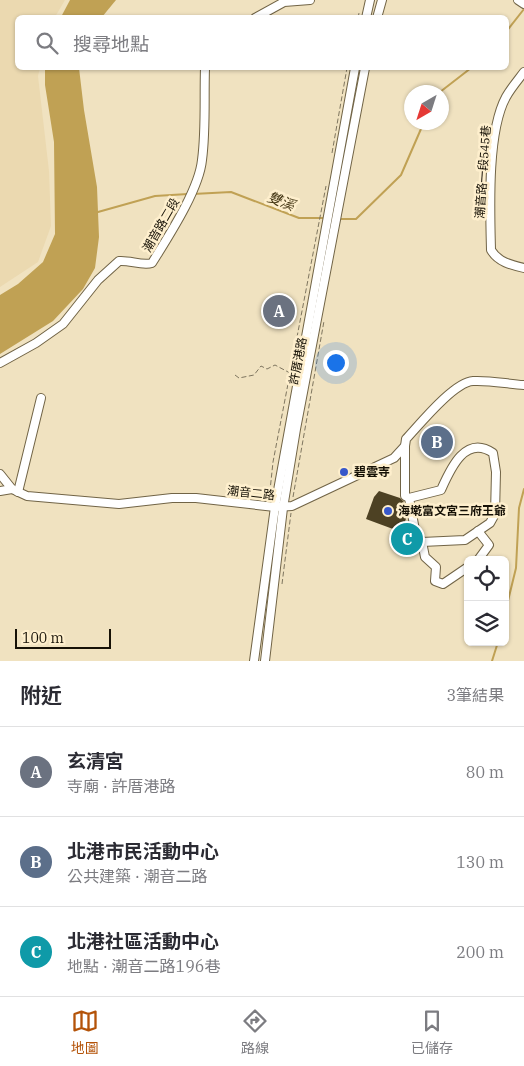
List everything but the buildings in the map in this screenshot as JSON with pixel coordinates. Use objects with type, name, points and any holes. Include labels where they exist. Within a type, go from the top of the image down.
[{"type":"street","points":[[260,15],[284,2],[310,0]]},
{"type":"street","points":[[367,15],[370,0]]},
{"type":"street","points":[[378,15],[382,0]]},
{"type":"street","points":[[518,0],[524,4]]},
{"type":"street","name":"潮音路二段","points":[[0,362],[36,343],[63,324],[98,280],[118,261],[137,262],[146,265],[152,263],[169,237],[187,203],[202,161],[205,70]]},
{"type":"street","name":"許厝港路","points":[[254,661],[322,223],[355,70]]},
{"type":"street","name":"許厝港路","points":[[264,661],[279,507],[296,429],[366,70]]},
{"type":"street","name":"潮音路一段545巷","points":[[524,72],[506,98],[498,118],[490,193],[491,250],[495,257],[510,265],[524,268]]},
{"type":"street","name":"潮音二路","points":[[0,490],[15,491],[27,496],[119,504],[172,498],[196,498],[279,507],[292,506],[394,458],[405,446],[406,439],[452,391],[463,383],[472,381],[524,385]]},
{"type":"street","points":[[15,491],[41,398]]},
{"type":"street","points":[[405,446],[405,496],[409,498],[415,530],[422,542],[425,557],[436,567],[435,581],[443,584],[464,570]]},
{"type":"street","points":[[409,498],[441,490],[451,466],[463,453],[473,448],[488,449],[493,453],[495,459],[495,514],[490,523],[465,540],[422,542]]},
{"type":"street","points":[[0,474],[15,491]]},
{"type":"street","points":[[478,531],[489,545],[481,556]]},
{"type":"path","points":[[331,158],[347,70]]},
{"type":"path","points":[[322,223],[326,186]]},
{"type":"path","points":[[282,584],[292,506],[325,318]]},
{"type":"path","points":[[235,375],[239,378],[254,375],[261,366],[267,369],[275,365],[291,374]]},
{"type":"shaded area","points":[[0,0],[65,0],[56,15],[15,15],[15,70],[40,70],[38,76],[49,171],[51,226],[38,262],[0,287]]},
{"type":"shaded area","points":[[70,0],[116,0],[104,15],[62,15]]},
{"type":"shaded area","points":[[45,70],[79,70],[97,187],[99,237],[95,268],[83,289],[53,321],[0,354],[0,295],[18,284],[43,262],[55,234],[54,142],[45,85]]},
{"type":"waterway","name":"雙溪","points":[[509,28],[524,9]]},
{"type":"waterway","name":"雙溪","points":[[449,85],[468,70]]},
{"type":"waterway","name":"雙溪","points":[[338,219],[356,219],[401,175],[421,130]]},
{"type":"waterway","name":"雙溪","points":[[193,194],[231,192],[299,218],[326,218]]},
{"type":"waterway","name":"雙溪","points":[[98,212],[155,196],[188,194]]},
{"type":"waterway","points":[[508,601],[516,568],[519,508],[524,489]]},
{"type":"waterway","points":[[492,661],[497,646]]},
{"type":"place","name":"玄清宮","points":[[279,311]]},
{"type":"place","name":"北港市民活動中心","points":[[437,442]]},
{"type":"place","name":"碧雲寺","points":[[344,472]]},
{"type":"place","name":"海墘富文宮三府王爺","points":[[388,511]]},
{"type":"place","name":"北港社區活動中心","points":[[407,539]]}]
